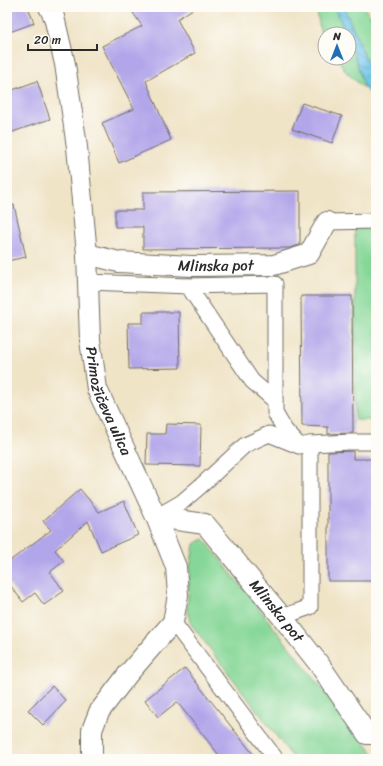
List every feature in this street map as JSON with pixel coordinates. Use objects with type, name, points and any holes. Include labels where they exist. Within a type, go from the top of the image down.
[{"type":"street","name":"Primožičeva ulica","points":[[49,7],[54,17],[65,64],[77,147],[87,254],[90,340],[98,389],[156,517],[176,567],[178,595],[173,622]]},
{"type":"street","name":"Mlinska pot","points":[[87,254],[119,262],[191,266],[275,275],[309,254],[327,222]]},
{"type":"street","points":[[327,222],[376,222]]},
{"type":"street","points":[[88,282],[188,286],[275,275],[276,413],[285,430],[304,445],[310,607],[282,618]]},
{"type":"street","points":[[188,286],[252,381],[275,401]]},
{"type":"street","points":[[156,517],[182,502],[245,445],[269,434],[304,445],[376,442]]},
{"type":"street","name":"Mlinska pot","points":[[156,517],[205,524],[318,664],[367,734],[376,734]]},
{"type":"street","points":[[92,759],[92,730],[99,712],[128,674],[173,622],[276,759]]},
{"type":"green space","points":[[316,7],[364,7],[369,15],[376,18],[376,99],[347,73],[342,66],[357,66],[357,26],[319,26]]},
{"type":"green space","points":[[355,228],[376,228],[376,420],[355,420]]},
{"type":"green space","points":[[204,539],[376,757],[376,759],[294,759],[191,624],[187,611],[190,568],[194,544]]},
{"type":"water","points":[[335,7],[344,7],[352,26],[343,26]]},
{"type":"water","points":[[357,38],[376,83],[376,99],[365,89],[357,64]]},
{"type":"building","points":[[7,7],[28,7],[34,23],[7,33]]},
{"type":"building","points":[[129,7],[196,7],[177,19],[195,53],[146,81],[171,140],[119,163],[102,123],[134,109],[102,46],[142,26]]},
{"type":"building","points":[[37,81],[50,119],[7,134],[7,92]]},
{"type":"building","points":[[302,103],[342,116],[332,143],[292,129]]},
{"type":"building","points":[[300,191],[300,245],[289,248],[143,249],[143,227],[115,227],[115,210],[143,210],[143,192]]},
{"type":"building","points":[[14,205],[26,257],[7,261],[7,206]]},
{"type":"building","points":[[301,296],[352,296],[353,433],[328,434],[328,427],[302,426]]},
{"type":"building","points":[[143,312],[179,312],[180,368],[129,369],[128,323],[143,323]]},
{"type":"building","points":[[166,424],[201,425],[200,466],[146,465],[147,434],[165,434]]},
{"type":"building","points":[[353,451],[353,459],[376,459],[376,581],[328,581],[328,452]]},
{"type":"building","points":[[80,489],[99,512],[124,501],[138,535],[101,551],[88,521],[55,550],[64,561],[50,572],[64,591],[44,605],[35,593],[23,602],[7,581],[7,563],[51,530],[43,521]]},
{"type":"building","points":[[185,668],[257,759],[222,759],[177,702],[158,717],[145,700]]},
{"type":"building","points":[[52,686],[66,701],[43,725],[28,710]]}]
